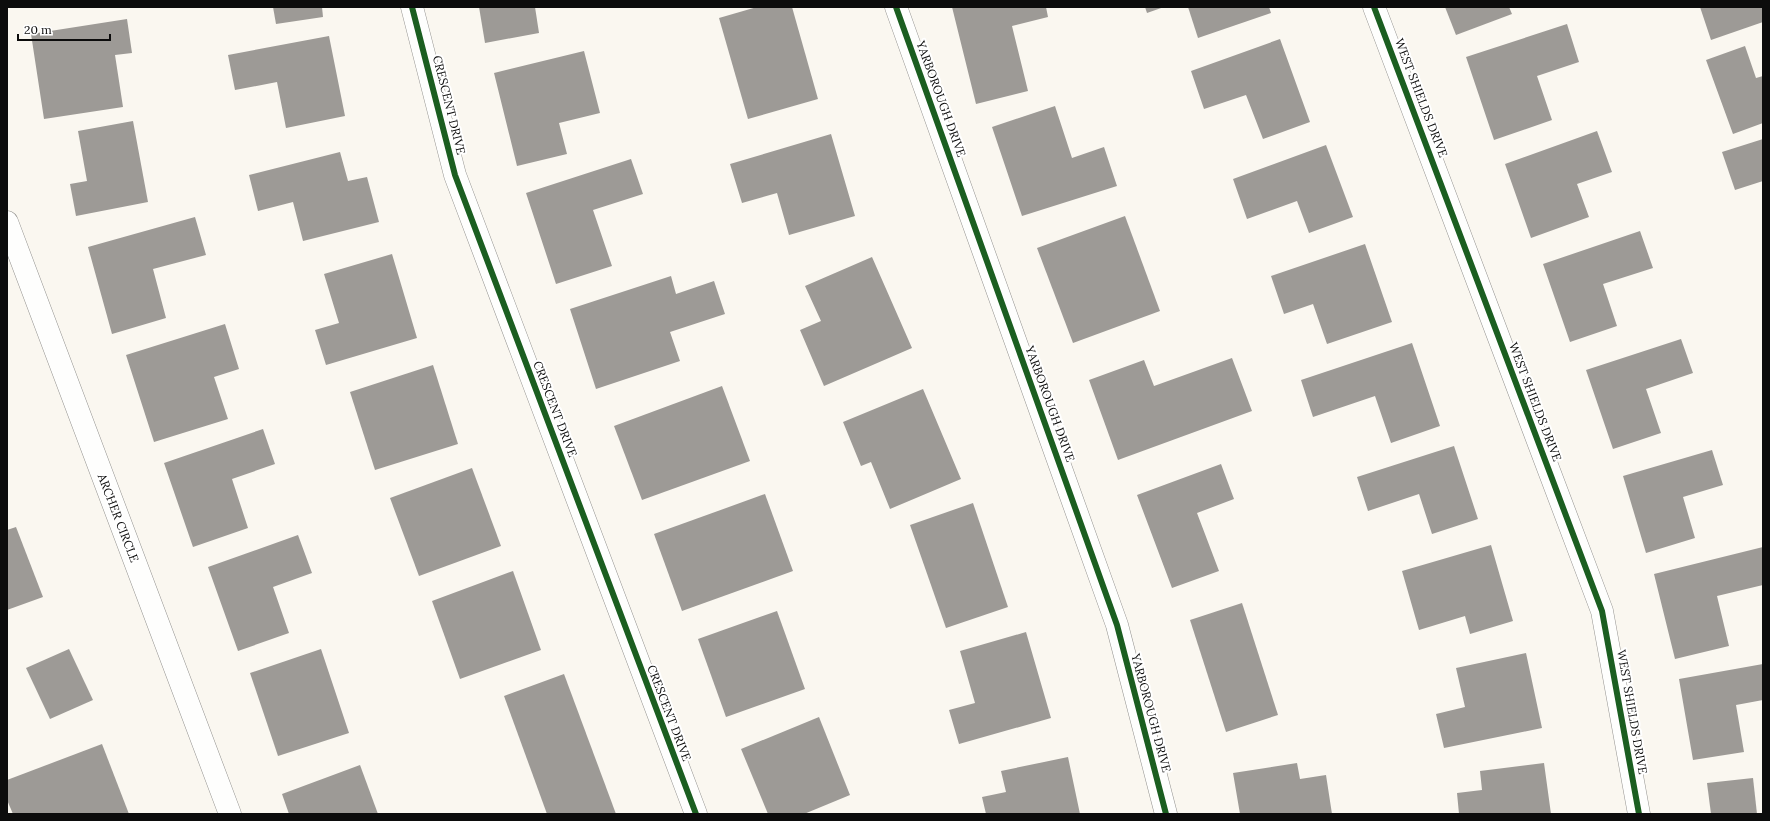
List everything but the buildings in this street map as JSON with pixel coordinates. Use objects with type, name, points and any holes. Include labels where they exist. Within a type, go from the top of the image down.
[{"type":"street","name":"CRESCENT DRIVE","points":[[412,7],[455,175],[696,814]]},
{"type":"street","name":"YARBOROUGH DRIVE","points":[[896,7],[1117,625],[1166,814]]},
{"type":"street","name":"WEST SHIELDS DRIVE","points":[[1374,7],[1602,611],[1639,814]]},
{"type":"street","name":"ARCHER CIRCLE","points":[[7,222],[230,814]]},
{"type":"cycle path","points":[[412,7],[455,175],[696,814]]},
{"type":"cycle path","points":[[896,7],[1117,625],[1166,814]]},
{"type":"cycle path","points":[[1374,7],[1602,611],[1639,814]]}]
